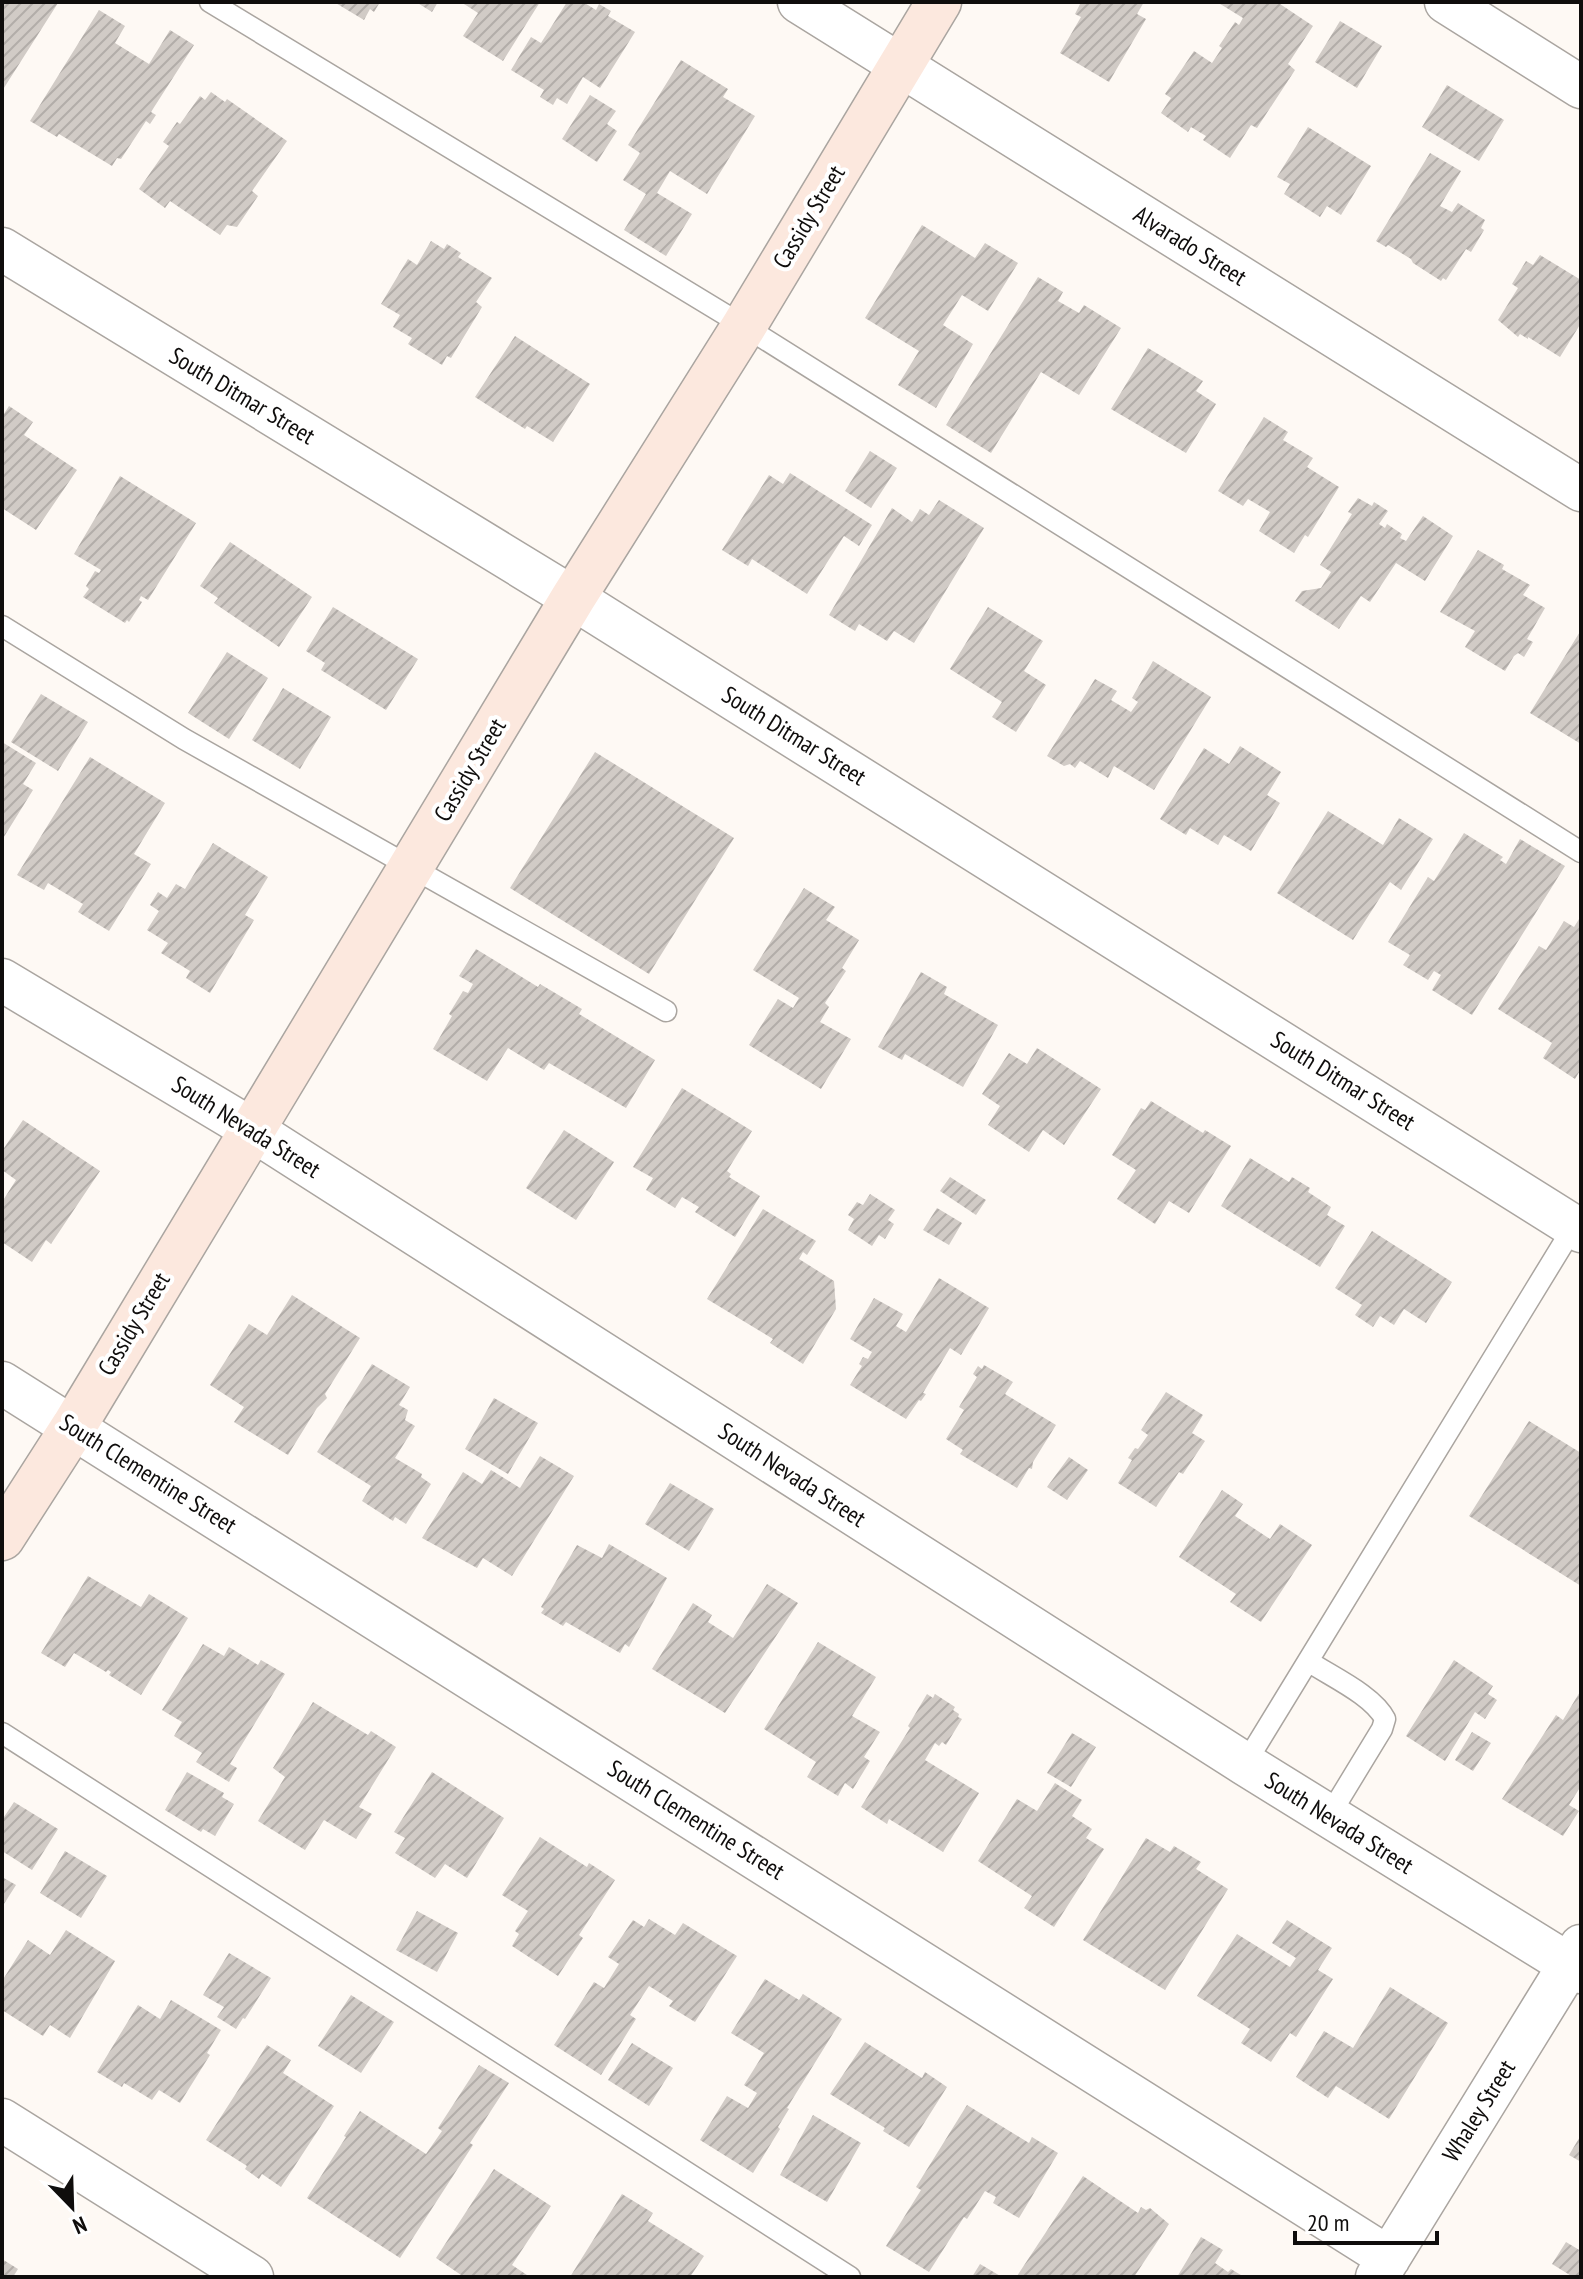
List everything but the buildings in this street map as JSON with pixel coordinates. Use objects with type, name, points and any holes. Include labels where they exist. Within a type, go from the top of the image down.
[{"type":"main road","name":"Cassidy Street","points":[[2,1538],[74,1426],[573,598],[744,326],[939,2]]},
{"type":"street","name":"Alvarado Street","points":[[799,2],[1581,490]]},
{"type":"street","points":[[1446,2],[1581,87]]},
{"type":"street","name":"South Ditmar Street","points":[[2,249],[573,598],[1577,1229]]},
{"type":"street","name":"South Nevada Street","points":[[2,980],[251,1129],[1245,1764],[1577,1961]]},
{"type":"street","name":"South Clementine Street","points":[[2,1383],[74,1426],[1383,2267]]},
{"type":"street","name":"Whaley Street","points":[[1383,2267],[1577,1961]]},
{"type":"street","points":[[2,2120],[252,2277]]},
{"type":"lane","points":[[210,2],[744,326],[1581,852]]},
{"type":"lane","points":[[2,626],[184,739],[666,1011]]},
{"type":"lane","points":[[1245,1764],[1577,1229]]},
{"type":"lane","points":[[1308,1661],[1369,1701],[1385,1719],[1382,1729],[1329,1816]]},
{"type":"lane","points":[[2,1733],[850,2277]]}]
